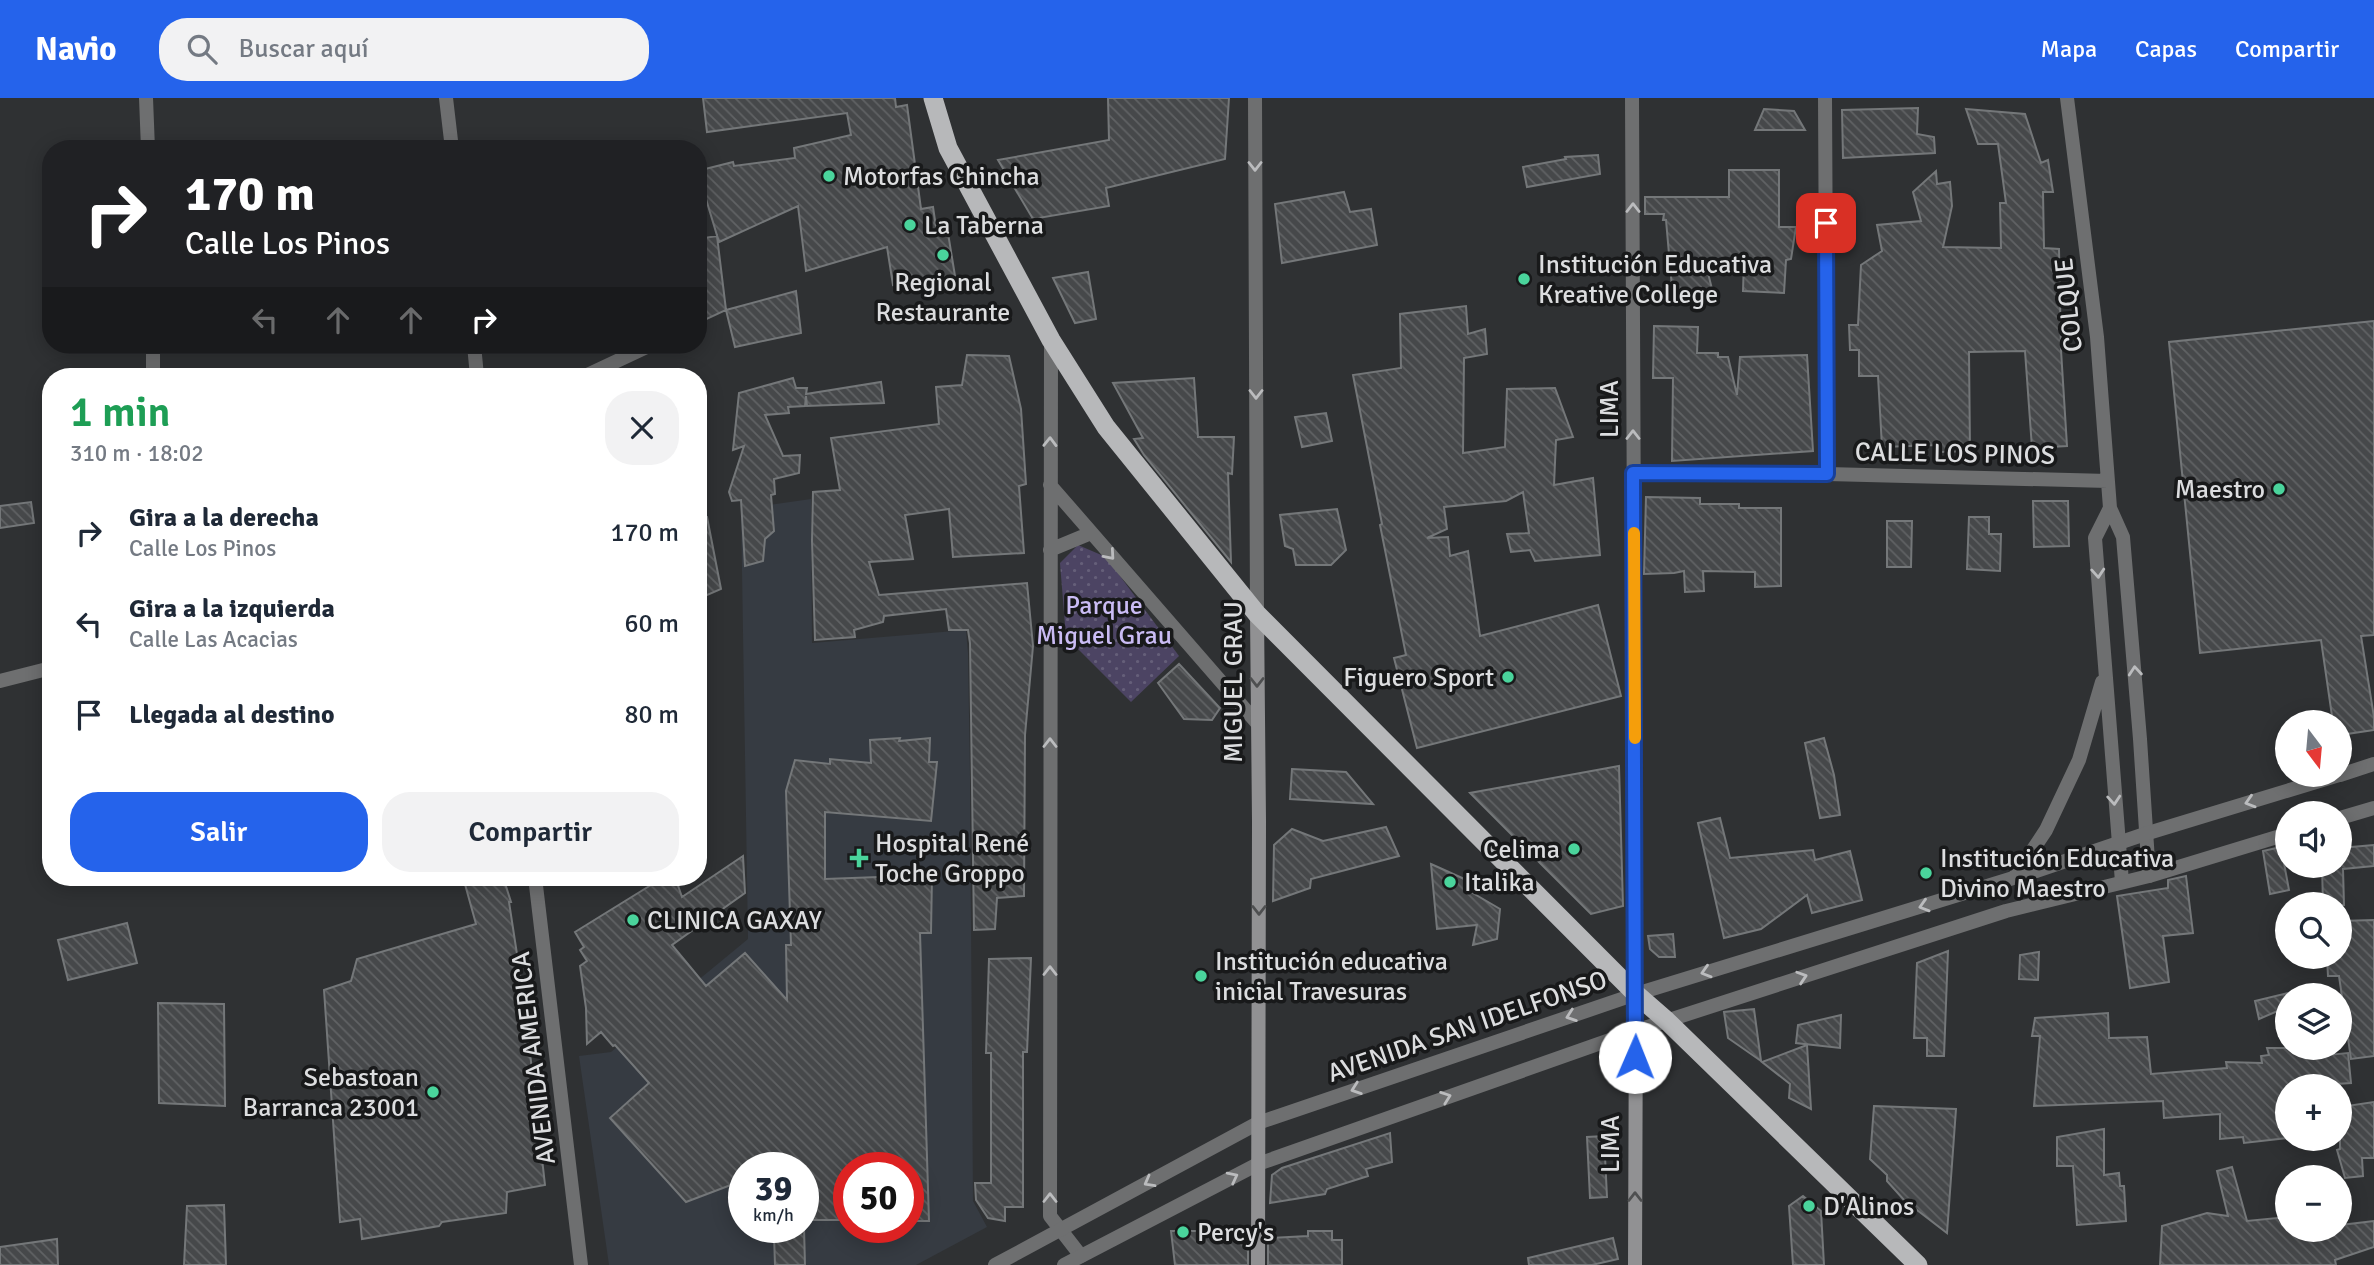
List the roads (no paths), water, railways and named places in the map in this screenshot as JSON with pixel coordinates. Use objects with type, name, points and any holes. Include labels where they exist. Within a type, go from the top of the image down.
[{"type":"highway","points":[[933,98],[948,148],[1051,340],[1106,427],[1257,614],[1636,994],[1917,1265]]},
{"type":"main road","name":"MIGUEL GRAU","points":[[1257,614],[1258,1265]]},
{"type":"main road","name":"LIMA","points":[[1635,1265],[1636,994]]},
{"type":"street","points":[[146,98],[148,140]]},
{"type":"street","points":[[446,98],[451,140]]},
{"type":"street","name":"MIGUEL GRAU","points":[[1255,98],[1257,614]]},
{"type":"street","name":"LIMA","points":[[1632,98],[1636,994]]},
{"type":"street","points":[[1825,98],[1827,474]]},
{"type":"street","name":"COLQUE","points":[[2067,98],[2097,337],[2110,508],[2123,537],[2149,876]]},
{"type":"street","points":[[1051,340],[1050,1216],[1081,1256]]},
{"type":"street","points":[[602,368],[632,354]]},
{"type":"street","name":"CALLE LOS PINOS","points":[[1633,473],[1827,474],[2108,481]]},
{"type":"street","points":[[1050,485],[1257,723]]},
{"type":"street","name":"COLQUE","points":[[2110,508],[2095,538],[2122,883]]},
{"type":"street","points":[[1050,550],[1091,533]]},
{"type":"street","points":[[0,681],[42,670]]},
{"type":"street","name":"COLQUE","points":[[2014,878],[2046,830],[2079,760],[2105,674]]},
{"type":"street","name":"AVENIDA SAN IDELFONSO","points":[[2352,771],[2374,764]]},
{"type":"street","name":"AVENIDA SAN IDELFONSO","points":[[995,1265],[1258,1123],[1636,994],[2296,788]]},
{"type":"street","points":[[2352,814],[2374,807]]},
{"type":"street","points":[[1064,1265],[1258,1164],[1635,1031],[2006,911],[2149,876],[2275,838]]},
{"type":"street","name":"AVENIDA AMERICA","points":[[536,886],[579,1234]]},
{"type":"street","points":[[579,1234],[581,1265]]},
{"type":"street","points":[[579,1234],[591,1265]]},
{"type":"place","name":"Motorfas Chincha","points":[[829,176]]},
{"type":"place","name":"La Taberna","points":[[910,225]]},
{"type":"place","name":"Regional Restaurante","points":[[943,255]]},
{"type":"place","name":"Institución Educativa Kreative College","points":[[1524,279]]},
{"type":"place","name":"Maestro","points":[[2279,489]]},
{"type":"place","name":"Figuero Sport","points":[[1508,677]]},
{"type":"place","name":"Celima","points":[[1574,849]]},
{"type":"place","name":"Hospital René Toche Groppo","points":[[859,858]]},
{"type":"place","name":"Institución Educativa Divino Maestro","points":[[1926,873]]},
{"type":"place","name":"Italika","points":[[1450,882]]},
{"type":"place","name":"CLINICA GAXAY","points":[[633,920]]},
{"type":"place","name":"Institución educativa inicial Travesuras","points":[[1201,976]]},
{"type":"place","name":"Sebastoan Barranca 23001","points":[[433,1092]]},
{"type":"place","name":"D'Alinos","points":[[1809,1206]]},
{"type":"place","name":"Percy's","points":[[1183,1232]]},
{"type":"park label","name":"Parque Miguel Grau","points":[[1104,620]]}]
